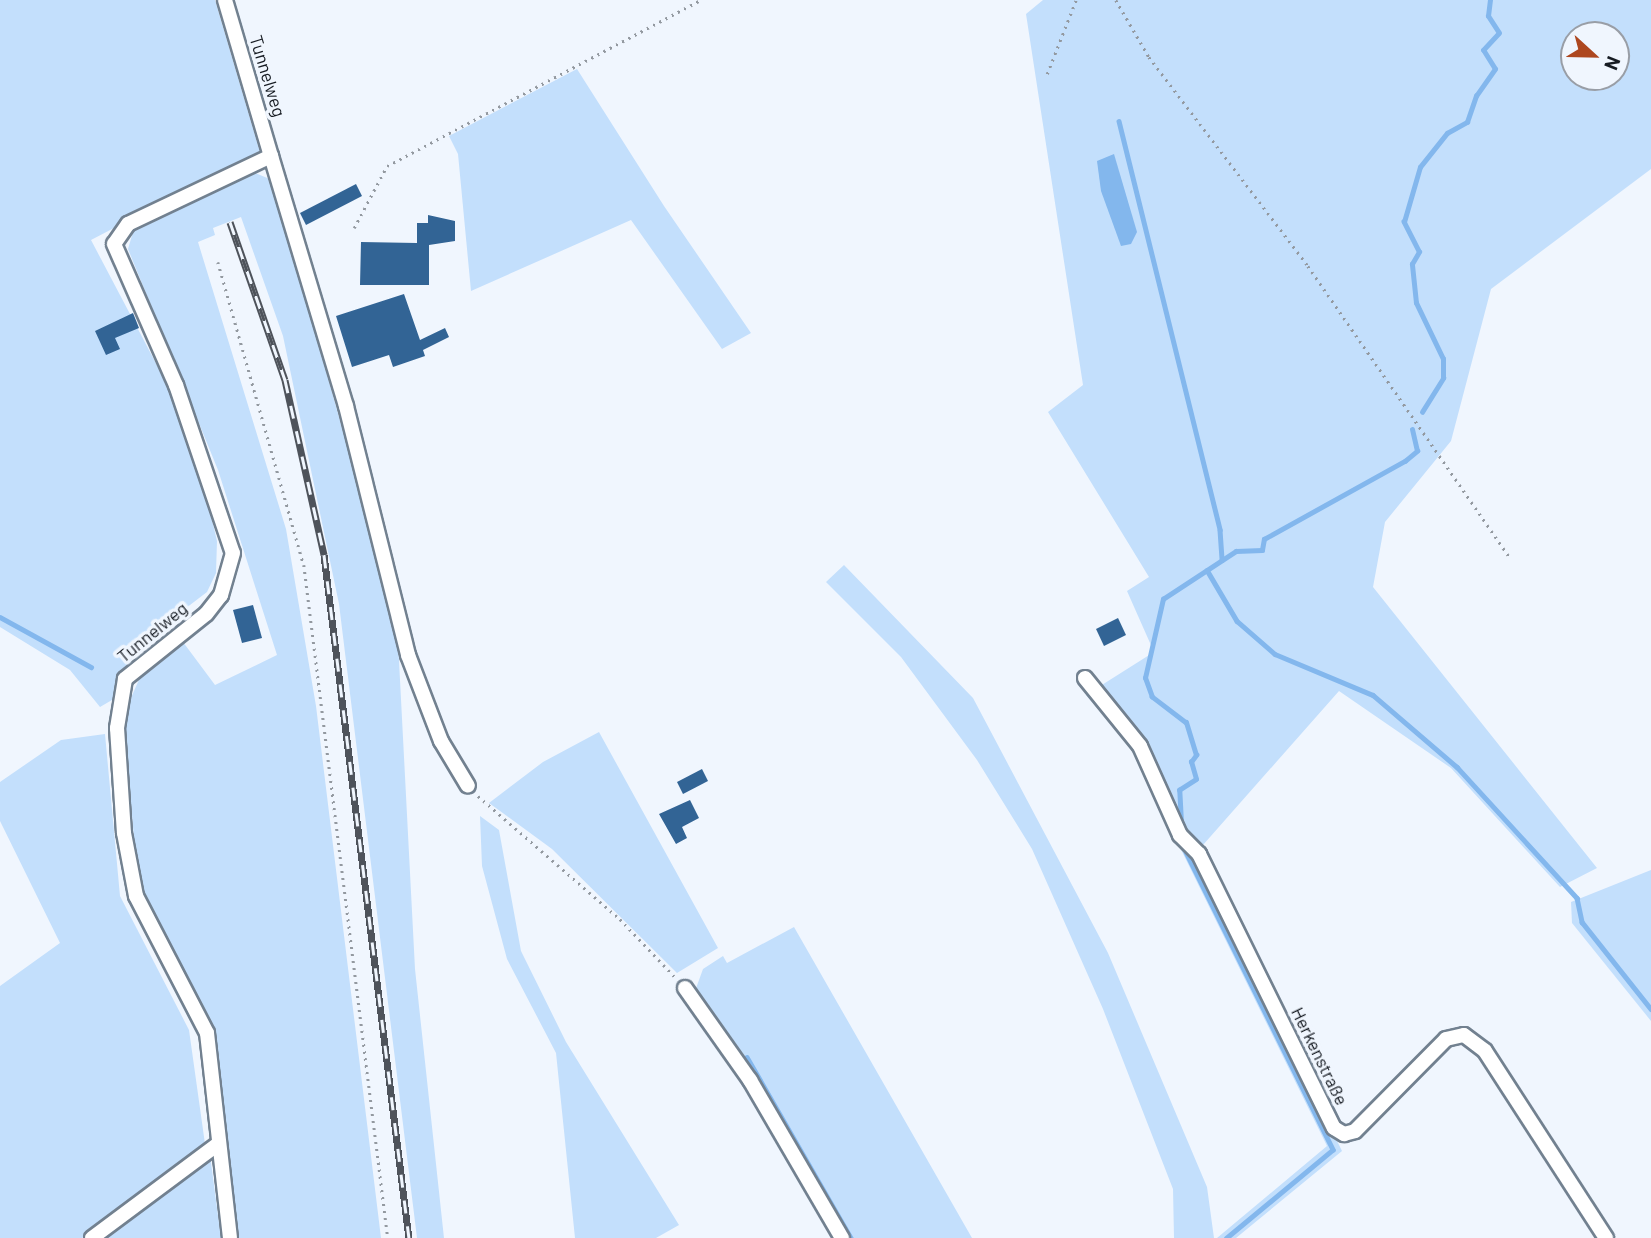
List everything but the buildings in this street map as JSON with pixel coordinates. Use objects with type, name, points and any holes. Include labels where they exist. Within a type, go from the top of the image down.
[{"type":"street","name":"Tunnelweg","points":[[225,0],[271,156],[128,224],[114,244],[176,385],[233,553],[221,595],[206,614],[125,679],[117,728],[124,833],[136,896],[206,1033],[230,1238]]},
{"type":"street","points":[[271,156],[346,406],[408,655],[440,741],[468,786]]},
{"type":"street","name":"Herkenstraße","points":[[1085,678],[1102,704],[1124,720],[1140,746],[1180,835],[1199,854],[1334,1128],[1344,1134],[1355,1130],[1446,1039],[1464,1035],[1485,1051],[1606,1238]]},
{"type":"street","points":[[685,988],[750,1080],[842,1238]]},
{"type":"street","points":[[92,1238],[218,1144]]},
{"type":"path","points":[[354,228],[379,177],[410,150],[700,0]]},
{"type":"path","points":[[1047,74],[1076,0]]},
{"type":"path","points":[[1116,0],[1149,57],[1308,266],[1509,556]]},
{"type":"path","points":[[218,262],[304,565],[388,1238]]},
{"type":"path","points":[[468,786],[620,919],[685,988]]},
{"type":"shaded area","points":[[0,0],[215,0],[260,152],[91,240],[169,388],[202,477],[217,541],[216,573],[207,592],[139,644],[112,700],[100,707],[70,670],[0,627]]},
{"type":"shaded area","points":[[1043,0],[1651,0],[1651,169],[1491,289],[1451,441],[1385,522],[1373,587],[1597,868],[1560,887],[1451,768],[1339,691],[1203,845],[1176,837],[1198,858],[1342,1151],[1236,1238],[1217,1238],[1327,1146],[1130,746],[1086,695],[1154,652],[1127,591],[1149,577],[1048,412],[1083,385],[1026,14]]},
{"type":"shaded area","points":[[577,69],[664,206],[751,333],[722,349],[631,220],[471,291],[458,154],[449,136]]},
{"type":"shaded area","points":[[248,170],[272,180],[397,622],[415,969],[444,1238],[417,1238],[339,604],[283,336],[241,217],[213,228],[215,235],[198,242],[286,529],[316,706],[381,1238],[237,1238],[208,1017],[151,914],[137,871],[123,716],[145,666],[183,642],[215,685],[277,655],[218,470],[128,249],[133,232]]},
{"type":"shaded area","points":[[844,565],[973,698],[1108,953],[1207,1187],[1214,1238],[1174,1238],[1173,1189],[1103,1009],[1032,849],[977,760],[901,657],[826,582]]},
{"type":"shaded area","points":[[599,732],[718,948],[677,973],[552,849],[489,803],[543,762]]},
{"type":"shaded area","points":[[105,734],[120,896],[189,1030],[205,1144],[82,1238],[0,1238],[0,986],[60,943],[0,821],[0,782],[61,740]]},
{"type":"shaded area","points":[[480,816],[499,830],[521,951],[566,1042],[679,1225],[656,1238],[575,1238],[556,1053],[507,959],[482,866]]},
{"type":"shaded area","points":[[1651,870],[1651,1021],[1572,923],[1571,902]]},
{"type":"shaded area","points":[[794,927],[972,1238],[847,1238],[695,991],[703,969],[723,956],[727,963]]},
{"type":"shaded area","points":[[210,1155],[221,1238],[102,1238]]},
{"type":"water","points":[[1114,154],[1137,232],[1131,244],[1121,246],[1101,191],[1097,161]]},
{"type":"waterway","points":[[1422,412],[1443,378],[1443,359],[1416,303],[1412,264],[1419,252],[1404,222],[1420,167],[1447,133],[1467,122],[1476,96],[1495,69],[1483,50],[1499,33],[1488,16],[1490,0]]},
{"type":"waterway","points":[[1119,121],[1220,530],[1222,560]]},
{"type":"waterway","points":[[1181,823],[1179,790],[1196,779],[1191,762],[1196,755],[1186,723],[1152,697],[1145,678],[1163,599],[1236,551],[1262,550],[1264,539],[1405,461],[1417,451],[1412,430]]},
{"type":"waterway","points":[[1207,570],[1237,621],[1275,654],[1373,695],[1457,767],[1577,898],[1582,922],[1651,1009]]},
{"type":"waterway","points":[[0,617],[91,667]]},
{"type":"waterway","points":[[1186,852],[1333,1150],[1227,1238]]},
{"type":"waterway","points":[[747,1057],[851,1238]]},
{"type":"railway","points":[[230,222],[285,380],[324,555],[409,1238]]}]
